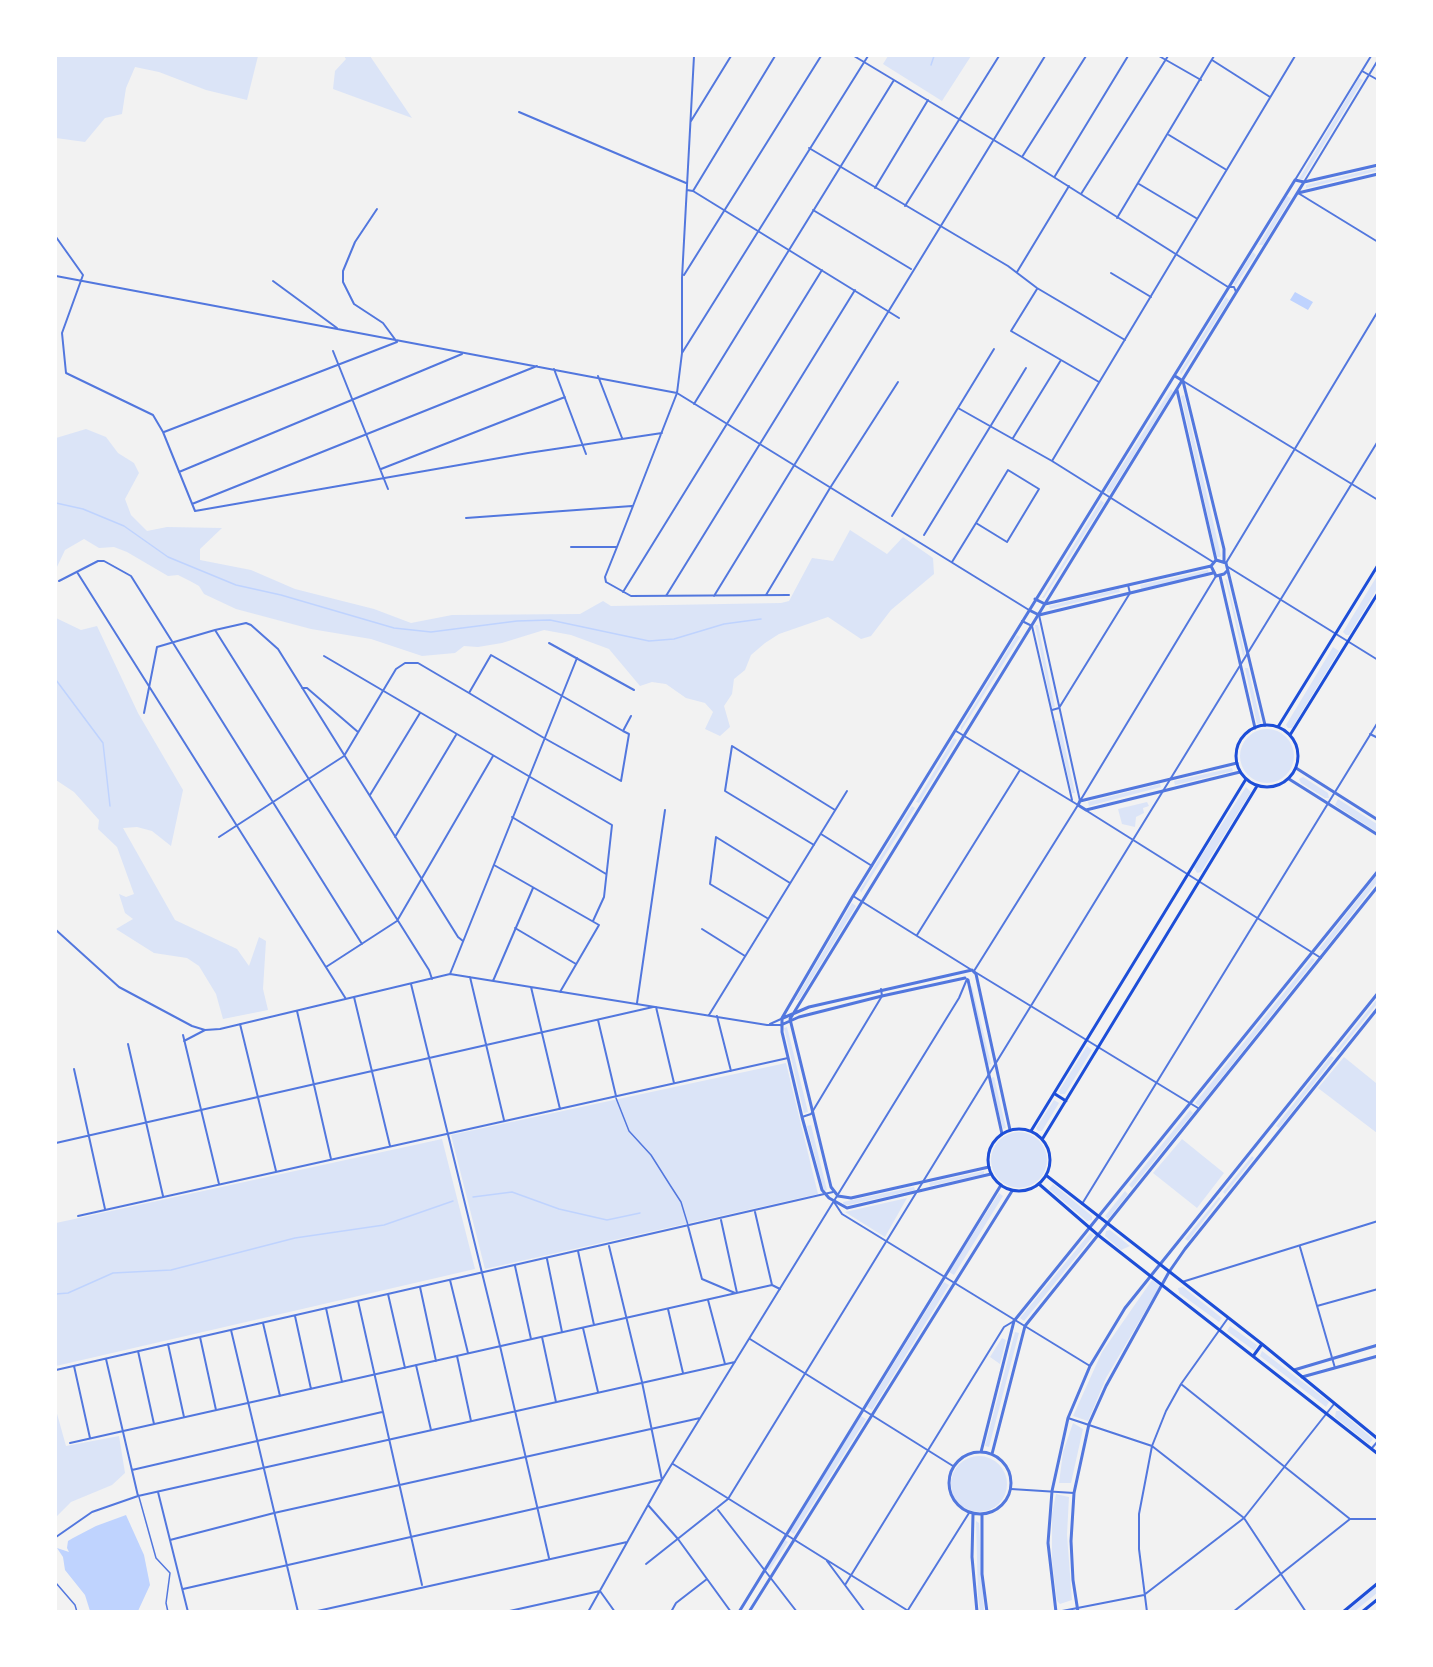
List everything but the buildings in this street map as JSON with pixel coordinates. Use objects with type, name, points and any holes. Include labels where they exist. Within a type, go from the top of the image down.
[{"type":"main road","points":[[1278,727],[1377,565]]},
{"type":"main road","points":[[1290,735],[1377,593]]},
{"type":"main road","points":[[1265,725],[1278,727],[1290,735],[1297,747],[1296,768],[1289,778],[1274,787],[1257,786],[1240,772],[1237,763],[1239,742],[1255,728],[1265,725]]},
{"type":"main road","points":[[1031,1131],[1246,779]]},
{"type":"main road","points":[[1043,1138],[1257,786]]},
{"type":"main road","points":[[1054,1094],[1066,1101]]},
{"type":"main road","points":[[1010,1130],[1031,1131],[1043,1138],[1050,1154],[1047,1176],[1029,1190],[1012,1191],[1001,1185],[991,1174],[990,1148],[1002,1134],[1010,1130]]},
{"type":"main road","points":[[1047,1176],[1262,1344],[1377,1440]]},
{"type":"main road","points":[[1039,1184],[1098,1235],[1221,1329],[1377,1454]]},
{"type":"main road","points":[[1254,1355],[1262,1344]]},
{"type":"main road","points":[[1343,1611],[1377,1583]]},
{"type":"main road","points":[[1362,1611],[1377,1599]]},
{"type":"street","points":[[694,56],[682,278],[682,352],[678,393],[604,577],[606,582],[631,596],[789,595]]},
{"type":"street","points":[[690,123],[730,56]]},
{"type":"street","points":[[693,191],[775,56]]},
{"type":"street","points":[[682,278],[820,56]]},
{"type":"street","points":[[854,56],[1070,186],[1228,287],[1234,287],[1236,293]]},
{"type":"street","points":[[682,352],[868,56]]},
{"type":"street","points":[[905,206],[999,56]]},
{"type":"street","points":[[714,596],[792,464],[1045,56]]},
{"type":"street","points":[[1022,157],[1086,56]]},
{"type":"street","points":[[1054,177],[1128,56]]},
{"type":"street","points":[[1159,56],[1167,57],[1201,80]]},
{"type":"street","points":[[1118,218],[1214,56]]},
{"type":"street","points":[[1052,461],[1225,169],[1295,56]]},
{"type":"street","points":[[991,1174],[848,1208],[825,1196],[802,1117],[781,1025],[782,1018],[853,896],[1371,56]]},
{"type":"street","points":[[1081,194],[1167,57]]},
{"type":"street","points":[[1211,60],[1270,97]]},
{"type":"street","points":[[989,1167],[851,1198],[838,1196],[834,1192],[812,1114],[790,1020],[1298,193],[1377,60]]},
{"type":"street","points":[[1362,71],[1377,80]]},
{"type":"street","points":[[694,404],[895,79]]},
{"type":"street","points":[[875,188],[928,100]]},
{"type":"street","points":[[519,112],[686,183]]},
{"type":"street","points":[[1169,135],[1225,169]]},
{"type":"street","points":[[809,148],[1017,272],[1038,288],[1125,340]]},
{"type":"street","points":[[1295,180],[1304,182],[1377,165]]},
{"type":"street","points":[[1298,193],[1377,174]]},
{"type":"street","points":[[1138,184],[1196,218]]},
{"type":"street","points":[[1017,272],[1070,186]]},
{"type":"street","points":[[687,190],[693,191],[725,210],[899,318]]},
{"type":"street","points":[[1289,190],[1298,193],[1377,242]]},
{"type":"street","points":[[377,210],[355,242],[343,272],[343,282],[354,304],[383,323],[397,342]]},
{"type":"street","points":[[813,210],[912,270]]},
{"type":"street","points":[[56,237],[83,275],[79,280],[62,333],[66,373],[153,415],[164,432],[195,511],[662,433]]},
{"type":"street","points":[[1254,246],[1262,251]]},
{"type":"street","points":[[623,592],[822,270]]},
{"type":"street","points":[[1111,273],[1151,297]]},
{"type":"street","points":[[56,276],[397,342],[598,376],[678,393],[1039,615],[1216,575]]},
{"type":"street","points":[[273,281],[339,330]]},
{"type":"street","points":[[1228,287],[1230,294],[1236,293]]},
{"type":"street","points":[[1038,288],[1011,331],[1099,382]]},
{"type":"street","points":[[666,596],[855,290]]},
{"type":"street","points":[[1010,1130],[973,971],[1079,803],[1216,575],[1226,565],[1377,311]]},
{"type":"street","points":[[164,432],[397,342]]},
{"type":"street","points":[[892,516],[994,349]]},
{"type":"street","points":[[333,351],[388,489]]},
{"type":"street","points":[[179,472],[464,354]]},
{"type":"street","points":[[1013,438],[1061,360]]},
{"type":"street","points":[[192,504],[367,436],[537,366]]},
{"type":"street","points":[[924,535],[1026,368]]},
{"type":"street","points":[[554,369],[586,454]]},
{"type":"street","points":[[598,376],[622,439]]},
{"type":"street","points":[[1175,376],[1377,500]]},
{"type":"street","points":[[1183,381],[1265,725]]},
{"type":"street","points":[[766,595],[830,488],[898,382]]},
{"type":"street","points":[[1169,385],[1177,390],[1213,562],[1241,665],[1255,728]]},
{"type":"street","points":[[381,469],[564,397]]},
{"type":"street","points":[[958,408],[1112,497],[1213,562],[1226,565],[1377,660]]},
{"type":"street","points":[[646,1564],[728,1499],[888,1242],[1029,1006],[1132,838],[1172,778],[1377,441]]},
{"type":"street","points":[[952,562],[976,523],[1008,471],[1039,489],[1007,542],[976,523]]},
{"type":"street","points":[[210,498],[213,507]]},
{"type":"street","points":[[466,518],[632,506]]},
{"type":"street","points":[[571,547],[617,547]]},
{"type":"street","points":[[59,581],[92,562],[104,561],[131,576],[362,944]]},
{"type":"street","points":[[1035,599],[1045,604],[1213,562]]},
{"type":"street","points":[[77,572],[346,999]]},
{"type":"street","points":[[1051,710],[1059,708],[1130,593],[1128,585]]},
{"type":"street","points":[[1039,615],[1079,803]]},
{"type":"street","points":[[1022,621],[1032,626]]},
{"type":"street","points":[[144,713],[158,647],[215,630],[246,623],[251,625],[275,645],[458,938],[463,941]]},
{"type":"street","points":[[1032,626],[1072,801]]},
{"type":"street","points":[[215,630],[432,978]]},
{"type":"street","points":[[549,643],[634,690]]},
{"type":"street","points":[[219,837],[344,756],[396,669],[405,663],[418,663],[544,738],[621,781],[629,734],[490,655],[469,693]]},
{"type":"street","points":[[324,656],[612,825],[603,902],[593,921]]},
{"type":"street","points":[[450,974],[528,776],[578,657]]},
{"type":"street","points":[[302,688],[307,688],[358,732]]},
{"type":"street","points":[[370,795],[420,713]]},
{"type":"street","points":[[623,731],[631,716]]},
{"type":"street","points":[[1082,1204],[1377,722]]},
{"type":"street","points":[[956,731],[1072,801],[1079,803],[1086,810],[1200,879],[1321,958]]},
{"type":"street","points":[[1370,734],[1377,738]]},
{"type":"street","points":[[395,837],[456,735]]},
{"type":"street","points":[[814,845],[725,791],[732,746],[835,810]]},
{"type":"street","points":[[326,967],[397,921],[493,756]]},
{"type":"street","points":[[1079,803],[1237,763]]},
{"type":"street","points":[[1296,768],[1377,820]]},
{"type":"street","points":[[917,935],[1020,770]]},
{"type":"street","points":[[1086,810],[1240,772]]},
{"type":"street","points":[[1289,778],[1377,835]]},
{"type":"street","points":[[709,1015],[847,791]]},
{"type":"street","points":[[913,802],[920,807]]},
{"type":"street","points":[[637,1004],[665,810]]},
{"type":"street","points":[[512,817],[606,874]]},
{"type":"street","points":[[821,834],[872,866]]},
{"type":"street","points":[[768,919],[710,884],[716,837],[790,883]]},
{"type":"street","points":[[493,865],[599,925],[560,992]]},
{"type":"street","points":[[845,1584],[1004,1327],[1014,1321],[1099,1218],[1377,871]]},
{"type":"street","points":[[992,1455],[1025,1326],[1377,886]]},
{"type":"street","points":[[493,981],[533,888]]},
{"type":"street","points":[[853,896],[1199,1109]]},
{"type":"street","points":[[515,928],[576,964]]},
{"type":"street","points":[[702,929],[745,956]]},
{"type":"street","points":[[56,930],[113,984],[192,1026],[205,1030]]},
{"type":"street","points":[[966,971],[1002,1134]]},
{"type":"street","points":[[767,1025],[809,1007],[881,989],[973,971]]},
{"type":"street","points":[[184,1041],[205,1030],[297,1011],[450,974],[767,1025],[781,1025],[790,1020],[882,996],[975,978]]},
{"type":"street","points":[[470,977],[504,1121]]},
{"type":"street","points":[[588,1611],[662,1480],[959,998],[966,979]]},
{"type":"street","points":[[410,984],[500,1346],[549,1558]]},
{"type":"street","points":[[531,987],[560,1109]]},
{"type":"street","points":[[802,1117],[812,1114],[882,996],[881,989]]},
{"type":"street","points":[[1334,1404],[1244,1518],[1144,1595],[1078,1609],[1057,1611],[1048,1553],[1052,1491],[1068,1418],[1090,1366],[1125,1308],[1377,993]]},
{"type":"street","points":[[354,997],[390,1146]]},
{"type":"street","points":[[800,1001],[809,1007]]},
{"type":"street","points":[[56,1143],[656,1007]]},
{"type":"street","points":[[656,1007],[675,1083]]},
{"type":"street","points":[[1078,1609],[1071,1541],[1074,1493],[1089,1424],[1125,1348],[1169,1272],[1377,1008]]},
{"type":"street","points":[[297,1011],[332,1159]]},
{"type":"street","points":[[717,1016],[731,1071]]},
{"type":"street","points":[[598,1020],[616,1096],[629,1131],[651,1155],[681,1202],[702,1279],[737,1293]]},
{"type":"street","points":[[240,1024],[276,1172]]},
{"type":"street","points":[[183,1035],[219,1184]]},
{"type":"street","points":[[128,1044],[164,1196]]},
{"type":"street","points":[[1332,1051],[1338,1057]]},
{"type":"street","points":[[78,1216],[788,1058]]},
{"type":"street","points":[[74,1069],[105,1209]]},
{"type":"street","points":[[1256,1147],[1262,1152]]},
{"type":"street","points":[[739,1611],[1001,1185]]},
{"type":"street","points":[[749,1611],[1012,1191]]},
{"type":"street","points":[[56,1370],[825,1196],[834,1192]]},
{"type":"street","points":[[1219,1192],[1226,1198]]},
{"type":"street","points":[[834,1202],[842,1214],[1090,1366]]},
{"type":"street","points":[[755,1211],[772,1286]]},
{"type":"street","points":[[720,1219],[737,1293]]},
{"type":"street","points":[[1182,1281],[1377,1225]]},
{"type":"street","points":[[609,1244],[642,1382],[662,1480]]},
{"type":"street","points":[[1300,1247],[1335,1368]]},
{"type":"street","points":[[578,1251],[595,1325]]},
{"type":"street","points":[[547,1258],[562,1332]]},
{"type":"street","points":[[515,1266],[531,1340]]},
{"type":"street","points":[[450,1280],[468,1354]]},
{"type":"street","points":[[70,1443],[737,1293],[772,1286],[780,1289]]},
{"type":"street","points":[[420,1287],[436,1361]]},
{"type":"street","points":[[1317,1306],[1377,1289]]},
{"type":"street","points":[[388,1294],[405,1368]]},
{"type":"street","points":[[708,1300],[725,1364]]},
{"type":"street","points":[[358,1301],[422,1586]]},
{"type":"street","points":[[326,1308],[342,1382]]},
{"type":"street","points":[[668,1309],[683,1373]]},
{"type":"street","points":[[295,1316],[311,1389]]},
{"type":"street","points":[[1148,1611],[1138,1549],[1138,1515],[1152,1446],[1166,1411],[1181,1384],[1228,1318]]},
{"type":"street","points":[[981,1452],[1014,1321]]},
{"type":"street","points":[[263,1323],[280,1396]]},
{"type":"street","points":[[583,1328],[598,1392]]},
{"type":"street","points":[[231,1330],[298,1611]]},
{"type":"street","points":[[200,1337],[216,1410]]},
{"type":"street","points":[[542,1337],[556,1402]]},
{"type":"street","points":[[749,1338],[953,1466]]},
{"type":"street","points":[[168,1344],[184,1417]]},
{"type":"street","points":[[1294,1370],[1377,1345]]},
{"type":"street","points":[[138,1351],[154,1424]]},
{"type":"street","points":[[457,1356],[471,1421]]},
{"type":"street","points":[[1302,1377],[1377,1356]]},
{"type":"street","points":[[106,1359],[138,1496],[156,1558],[170,1573],[166,1603],[168,1611]]},
{"type":"street","points":[[56,1537],[92,1512],[138,1496],[735,1362]]},
{"type":"street","points":[[416,1365],[431,1430]]},
{"type":"street","points":[[74,1366],[90,1438]]},
{"type":"street","points":[[1181,1384],[1286,1465],[1350,1519]]},
{"type":"street","points":[[132,1470],[382,1412]]},
{"type":"street","points":[[170,1539],[274,1513],[700,1418]]},
{"type":"street","points":[[1068,1418],[1152,1446],[1244,1518],[1306,1611]]},
{"type":"street","points":[[1371,1449],[1377,1440]]},
{"type":"street","points":[[981,1452],[992,1455],[1002,1461],[1009,1471],[1011,1489],[1001,1507],[982,1515],[971,1514],[958,1507],[949,1490],[949,1478],[953,1466],[965,1455],[981,1452]]},
{"type":"street","points":[[672,1464],[909,1611],[971,1514]]},
{"type":"street","points":[[183,1589],[662,1480]]},
{"type":"street","points":[[1011,1489],[1074,1493]]},
{"type":"street","points":[[158,1492],[188,1611]]},
{"type":"street","points":[[648,1505],[678,1539],[731,1611]]},
{"type":"street","points":[[718,1509],[797,1611]]},
{"type":"street","points":[[971,1514],[977,1611]]},
{"type":"street","points":[[982,1515],[982,1574],[987,1611]]},
{"type":"street","points":[[1233,1611],[1350,1519],[1377,1519]]},
{"type":"street","points":[[314,1611],[627,1542]]},
{"type":"street","points":[[824,1558],[865,1611]]},
{"type":"street","points":[[671,1611],[676,1603],[707,1579]]},
{"type":"street","points":[[56,1583],[75,1605],[77,1611]]},
{"type":"street","points":[[505,1611],[600,1591]]},
{"type":"street","points":[[600,1591],[615,1611]]},
{"type":"shaded area","points":[[56,56],[258,56],[247,100],[206,90],[159,72],[135,67],[126,88],[122,114],[105,118],[85,142],[56,138]]},
{"type":"shaded area","points":[[344,56],[370,56],[412,118],[333,89],[335,71],[346,59]]},
{"type":"shaded area","points":[[888,56],[971,56],[942,101],[883,64]]},
{"type":"shaded area","points":[[1359,78],[1363,80],[1303,179],[1299,179]]},
{"type":"shaded area","points":[[1377,168],[1377,171],[1306,188],[1306,185]]},
{"type":"shaded area","points":[[1287,196],[1291,198],[1263,245],[1259,245]]},
{"type":"shaded area","points":[[1253,252],[1256,255],[1235,286],[1234,283]]},
{"type":"shaded area","points":[[1226,297],[1229,300],[1181,375],[1180,372]]},
{"type":"shaded area","points":[[1171,389],[1173,392],[1111,492],[1107,493],[1107,489]]},
{"type":"shaded area","points":[[1184,395],[1220,557],[1217,557],[1181,396]]},
{"type":"shaded area","points":[[86,429],[106,437],[118,453],[134,463],[139,473],[125,499],[131,515],[147,531],[167,527],[222,528],[200,549],[200,560],[251,570],[295,589],[374,609],[411,623],[452,615],[580,614],[603,601],[611,606],[781,603],[789,601],[812,558],[833,561],[850,530],[887,554],[903,537],[933,558],[934,574],[891,610],[871,636],[861,639],[828,617],[779,634],[765,643],[751,655],[745,670],[734,679],[732,694],[724,706],[730,727],[720,736],[705,729],[713,712],[705,703],[686,698],[666,684],[652,682],[640,686],[609,649],[571,635],[544,630],[502,643],[478,647],[464,646],[455,653],[422,656],[371,639],[311,629],[236,609],[204,594],[199,586],[178,575],[168,576],[127,552],[114,547],[99,548],[84,539],[65,550],[56,569],[56,438]]},
{"type":"shaded area","points":[[1101,500],[1104,503],[1042,598]]},
{"type":"shaded area","points":[[1208,570],[1209,574],[1141,589],[1140,585]]},
{"type":"shaded area","points":[[1377,576],[1377,589],[1349,635],[1346,635],[1343,632]]},
{"type":"shaded area","points":[[1225,578],[1245,654],[1243,656]]},
{"type":"shaded area","points":[[1119,589],[1120,592],[1050,609],[1049,606]]},
{"type":"shaded area","points":[[56,618],[81,630],[97,626],[138,713],[183,790],[171,846],[152,831],[137,827],[123,828],[175,920],[237,949],[249,966],[259,937],[266,941],[263,989],[268,1010],[223,1019],[216,994],[199,966],[187,958],[154,953],[116,929],[133,919],[125,913],[119,894],[126,897],[134,894],[117,847],[98,829],[99,820],[74,792],[56,780]]},
{"type":"shaded area","points":[[1035,625],[1038,625],[1055,707],[1052,708]]},
{"type":"shaded area","points":[[1017,635],[1020,637],[961,731],[961,727]]},
{"type":"shaded area","points":[[1333,647],[1339,651],[1292,728],[1288,728],[1286,725]]},
{"type":"shaded area","points":[[1245,668],[1248,668],[1261,723],[1257,724]]},
{"type":"shaded area","points":[[1059,720],[1075,793],[1072,793],[1055,721]]},
{"type":"shaded area","points":[[1267,729],[1277,731],[1286,737],[1292,746],[1294,756],[1292,766],[1286,775],[1277,781],[1267,783],[1257,781],[1248,775],[1242,766],[1240,756],[1242,746],[1248,737],[1257,731]]},
{"type":"shaded area","points":[[954,738],[957,740],[919,803],[916,802]]},
{"type":"shaded area","points":[[1232,768],[1233,771],[1175,785],[1174,781]]},
{"type":"shaded area","points":[[1303,777],[1328,793],[1329,798],[1325,798],[1301,783],[1299,779]]},
{"type":"shaded area","points":[[1160,784],[1161,787],[1089,806],[1088,802]]},
{"type":"shaded area","points":[[1246,787],[1251,792],[1201,872],[1197,873],[1194,867]]},
{"type":"shaded area","points":[[1338,799],[1377,824],[1377,832],[1335,805]]},
{"type":"shaded area","points":[[1147,802],[1149,806],[1143,808],[1144,813],[1136,817],[1135,827],[1122,824],[1118,809]]},
{"type":"shaded area","points":[[912,806],[915,808],[861,893],[860,890]]},
{"type":"shaded area","points":[[1377,875],[1377,882],[1323,951],[1319,949]]},
{"type":"shaded area","points":[[852,903],[856,906],[799,1000],[795,1000]]},
{"type":"shaded area","points":[[1312,958],[1315,960],[1199,1106],[1195,1103]]},
{"type":"shaded area","points":[[972,986],[991,1064],[988,1065],[970,987]]},
{"type":"shaded area","points":[[1377,999],[1377,1004],[1338,1053],[1336,1051]]},
{"type":"shaded area","points":[[787,1027],[808,1112],[804,1113],[784,1028]]},
{"type":"shaded area","points":[[1087,1046],[1092,1050],[1065,1094],[1060,1094],[1059,1091]]},
{"type":"shaded area","points":[[1331,1056],[1334,1058],[1279,1128],[1276,1126]]},
{"type":"shaded area","points":[[1344,1057],[1377,1082],[1377,1133],[1318,1088]]},
{"type":"shaded area","points":[[786,1063],[818,1194],[485,1269],[451,1135]]},
{"type":"shaded area","points":[[994,1077],[1006,1128],[1003,1129],[990,1078]]},
{"type":"shaded area","points":[[1054,1100],[1059,1103],[1042,1131],[1038,1131],[1036,1128]]},
{"type":"shaded area","points":[[1190,1110],[1193,1113],[1132,1188],[1129,1185]]},
{"type":"shaded area","points":[[811,1125],[827,1190],[824,1191],[807,1126]]},
{"type":"shaded area","points":[[1019,1132],[1030,1134],[1039,1140],[1045,1149],[1047,1160],[1045,1171],[1039,1180],[1030,1186],[1019,1188],[1008,1186],[999,1180],[993,1171],[991,1160],[993,1149],[999,1140],[1008,1134]]},
{"type":"shaded area","points":[[442,1139],[475,1269],[56,1366],[56,1223]]},
{"type":"shaded area","points":[[1182,1139],[1224,1173],[1197,1208],[1153,1173]]},
{"type":"shaded area","points":[[1252,1156],[1254,1158],[1225,1194],[1223,1192]]},
{"type":"shaded area","points":[[984,1171],[984,1174],[930,1186],[929,1183]]},
{"type":"shaded area","points":[[1053,1184],[1092,1216],[1092,1220],[1087,1221],[1049,1189]]},
{"type":"shaded area","points":[[914,1187],[915,1190],[844,1206],[843,1202]]},
{"type":"shaded area","points":[[1125,1191],[1128,1194],[1108,1219],[1105,1216]]},
{"type":"shaded area","points":[[999,1193],[1003,1196],[954,1275],[949,1272]]},
{"type":"shaded area","points":[[1219,1197],[1221,1198],[1188,1241],[1185,1239]]},
{"type":"shaded area","points":[[907,1198],[885,1237],[845,1212]]},
{"type":"shaded area","points":[[1110,1230],[1130,1246],[1121,1250],[1105,1236],[1106,1231]]},
{"type":"shaded area","points":[[1090,1233],[1094,1235],[1024,1321],[1020,1318]]},
{"type":"shaded area","points":[[1152,1280],[1160,1286],[1106,1378],[1088,1421],[1073,1416],[1102,1352]]},
{"type":"shaded area","points":[[944,1282],[949,1285],[872,1410],[867,1407]]},
{"type":"shaded area","points":[[1183,1287],[1222,1318],[1219,1322],[1179,1293],[1178,1288]]},
{"type":"shaded area","points":[[1230,1326],[1257,1345],[1255,1351],[1227,1331]]},
{"type":"shaded area","points":[[1015,1332],[1019,1333],[989,1447],[985,1446]]},
{"type":"shaded area","points":[[1002,1338],[1006,1340],[1000,1364],[990,1357]]},
{"type":"shaded area","points":[[1262,1351],[1329,1402],[1326,1407],[1260,1356]]},
{"type":"shaded area","points":[[56,1410],[66,1446],[119,1436],[125,1473],[112,1485],[71,1502],[56,1517]]},
{"type":"shaded area","points":[[1336,1411],[1340,1411],[1373,1439],[1369,1444],[1335,1417]]},
{"type":"shaded area","points":[[861,1416],[866,1419],[794,1534],[789,1531]]},
{"type":"shaded area","points":[[1073,1423],[1083,1429],[1071,1483],[1059,1483],[1063,1452]]},
{"type":"shaded area","points":[[974,1456],[984,1456],[999,1464],[1005,1473],[1007,1484],[1005,1495],[999,1504],[984,1512],[974,1512],[963,1507],[956,1500],[951,1489],[951,1479],[956,1468],[963,1461]]},
{"type":"shaded area","points":[[1056,1494],[1069,1497],[1067,1535],[1072,1600],[1060,1604],[1057,1601],[1052,1560],[1052,1514]]},
{"type":"shaded area","points":[[976,1521],[979,1523],[984,1611],[980,1611],[978,1596]]},
{"type":"shaded area","points":[[785,1540],[788,1542],[769,1571],[767,1568]]},
{"type":"shaded area","points":[[1377,1586],[1377,1593],[1355,1611],[1346,1612]]},
{"type":"water","points":[[1295,292],[1313,302],[1308,310],[1290,300]]},
{"type":"water","points":[[126,1515],[144,1555],[150,1585],[138,1611],[90,1611],[85,1595],[65,1570],[63,1557],[57,1548],[69,1552],[68,1541],[96,1526]]},
{"type":"waterway","points":[[931,65],[934,56]]},
{"type":"waterway","points":[[56,503],[83,509],[124,526],[168,557],[236,585],[281,595],[394,628],[431,632],[517,621],[550,620],[649,641],[674,639],[724,624],[761,619]]},
{"type":"waterway","points":[[56,680],[103,743],[110,806]]},
{"type":"waterway","points":[[473,1197],[512,1192],[559,1209],[607,1220],[640,1213]]},
{"type":"waterway","points":[[56,1294],[68,1293],[113,1273],[171,1270],[295,1238],[384,1225],[453,1201]]}]
